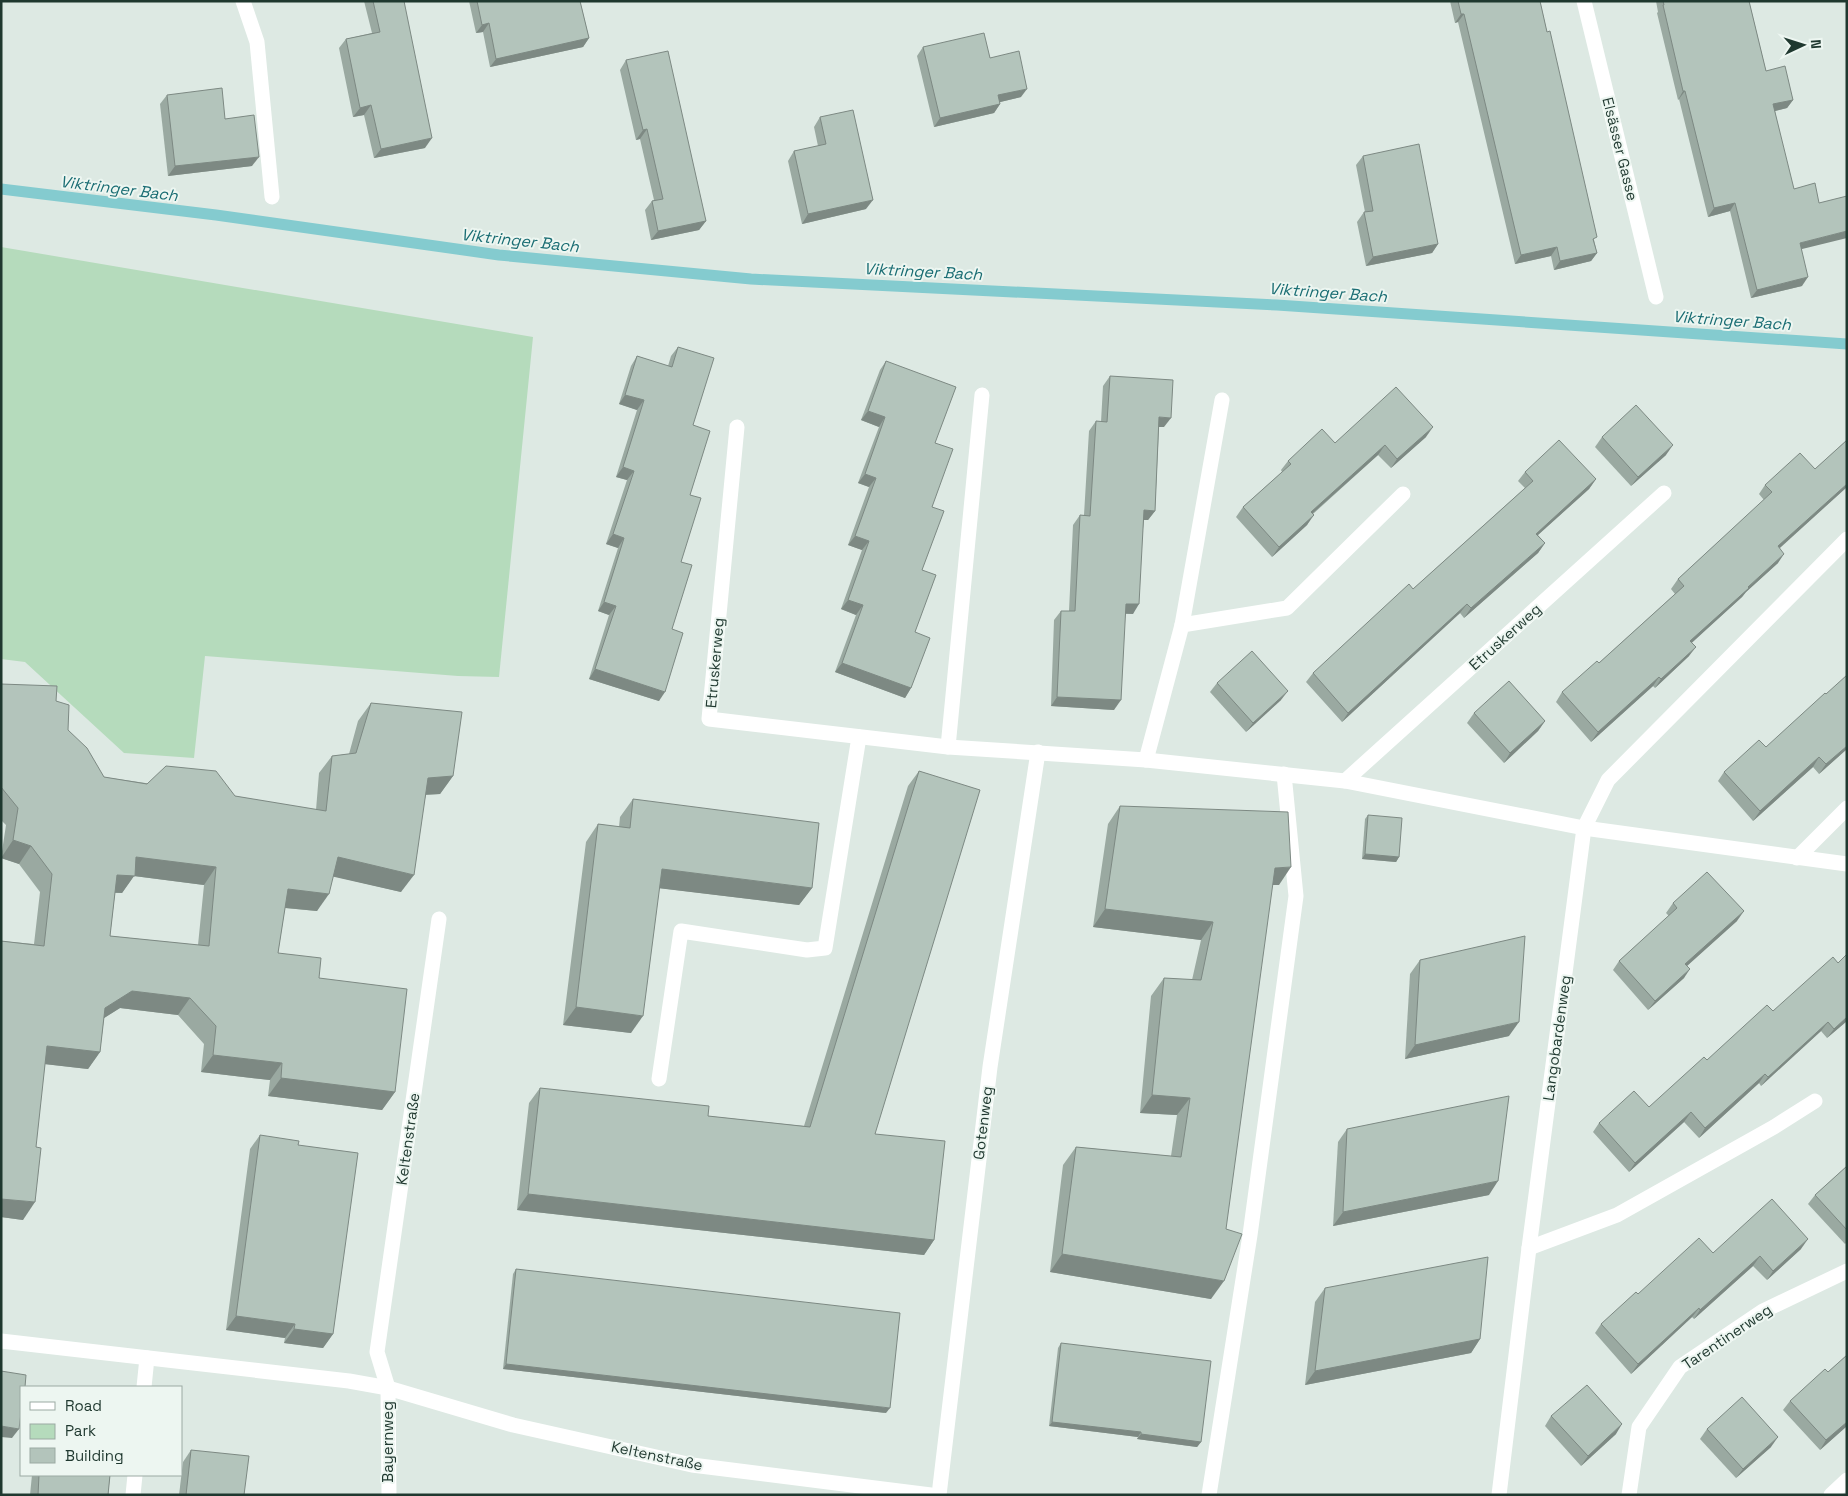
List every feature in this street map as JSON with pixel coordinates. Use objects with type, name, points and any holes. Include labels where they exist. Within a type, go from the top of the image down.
[{"type":"street","points":[[243,1],[257,42],[272,197]]},
{"type":"street","name":"Elsässer Gasse","points":[[1584,1],[1656,297]]},
{"type":"street","points":[[948,747],[982,395]]},
{"type":"street","points":[[1146,760],[1182,625],[1222,400]]},
{"type":"street","name":"Etruskerweg","points":[[737,427],[709,719],[948,747],[1146,760],[1345,781],[1584,828],[1847,864]]},
{"type":"street","name":"Etruskerweg","points":[[1345,781],[1664,493]]},
{"type":"street","points":[[1182,625],[1287,608],[1403,494]]},
{"type":"street","points":[[1584,828],[1608,780],[1847,539]]},
{"type":"street","points":[[659,1079],[681,931],[807,950],[825,948],[859,737]]},
{"type":"street","name":"Gotenweg","points":[[939,1495],[990,1068],[1038,752]]},
{"type":"street","points":[[1209,1495],[1250,1235],[1296,896],[1284,774]]},
{"type":"street","points":[[1797,858],[1847,808]]},
{"type":"street","name":"Langobardenweg","points":[[1500,1495],[1529,1248],[1584,828]]},
{"type":"street","name":"Keltenstraße","points":[[388,1388],[377,1352],[439,918]]},
{"type":"street","points":[[1529,1248],[1617,1215],[1774,1127],[1815,1101]]},
{"type":"street","name":"Tarentinerweg","points":[[1629,1495],[1639,1427],[1680,1367],[1763,1311],[1847,1271]]},
{"type":"street","name":"Keltenstraße","points":[[1,1341],[349,1381],[388,1388],[513,1425],[692,1465],[931,1495]]},
{"type":"street","points":[[144,1386],[147,1358]]},
{"type":"street","name":"Bayernweg","points":[[388,1388],[389,1495]]},
{"type":"street","points":[[133,1495],[135,1476]]},
{"type":"street","points":[[1831,1495],[1847,1480]]},
{"type":"green space","points":[[1,247],[533,337],[499,677],[458,676],[205,656],[194,758],[124,753],[25,662],[1,659]]},
{"type":"building","points":[[373,1],[404,1],[432,138],[381,149],[371,105],[360,108],[346,39],[380,32]]},
{"type":"building","points":[[477,1],[580,1],[589,38],[496,59],[489,23],[482,25]]},
{"type":"building","points":[[1458,1],[1540,1],[1547,32],[1550,31],[1597,237],[1593,239],[1597,253],[1560,261],[1557,247],[1521,255],[1464,14],[1461,14]]},
{"type":"building","points":[[1663,1],[1749,1],[1766,71],[1785,66],[1793,100],[1773,104],[1794,189],[1815,183],[1819,203],[1847,196],[1847,231],[1800,243],[1808,277],[1757,290],[1735,203],[1714,208],[1685,91],[1683,91]]},
{"type":"building","points":[[984,33],[990,58],[1019,51],[1027,89],[998,95],[1000,104],[940,118],[923,47]]},
{"type":"building","points":[[668,51],[706,221],[658,231],[652,201],[663,199],[647,129],[643,130],[626,60]]},
{"type":"building","points":[[222,88],[225,119],[254,115],[259,157],[175,166],[167,95]]},
{"type":"building","points":[[853,110],[873,200],[808,214],[794,151],[826,144],[820,117]]},
{"type":"building","points":[[1419,144],[1438,244],[1373,257],[1364,212],[1373,211],[1363,156]]},
{"type":"building","points":[[678,347],[714,358],[693,425],[710,431],[690,495],[701,498],[681,562],[692,565],[672,629],[683,633],[665,692],[595,669],[616,606],[604,602],[624,538],[613,534],[634,471],[623,467],[644,400],[625,395],[637,356],[672,367]]},
{"type":"building","points":[[886,361],[956,387],[935,443],[953,449],[932,507],[944,511],[922,570],[936,575],[915,632],[930,638],[911,688],[842,663],[863,605],[848,600],[869,541],[855,536],[876,478],[865,474],[885,417],[868,411]]},
{"type":"building","points":[[1110,376],[1173,380],[1171,418],[1159,417],[1155,511],[1144,510],[1139,604],[1126,604],[1121,700],[1057,697],[1061,611],[1075,611],[1080,515],[1090,516],[1096,421],[1107,422]]},
{"type":"building","points":[[1396,387],[1433,427],[1397,459],[1385,445],[1311,512],[1314,515],[1279,547],[1243,507],[1291,464],[1288,461],[1322,429],[1335,443]]},
{"type":"building","points":[[1636,405],[1673,445],[1638,477],[1602,437]]},
{"type":"building","points":[[1559,440],[1596,479],[1536,534],[1545,543],[1471,608],[1467,604],[1348,713],[1313,673],[1409,584],[1413,589],[1533,481],[1525,472]]},
{"type":"building","points":[[1847,440],[1847,484],[1778,546],[1784,554],[1690,641],[1696,647],[1661,679],[1659,677],[1598,732],[1562,692],[1597,661],[1599,663],[1684,586],[1678,579],[1772,492],[1765,485],[1800,453],[1815,469]]},
{"type":"building","points":[[1252,651],[1288,691],[1253,723],[1217,683]]},
{"type":"building","points":[[1847,675],[1847,746],[1826,764],[1819,757],[1760,811],[1724,772],[1759,740],[1766,747]]},
{"type":"building","points":[[1509,681],[1545,721],[1510,753],[1474,713]]},
{"type":"building","points":[[1,684],[57,686],[56,701],[69,705],[68,730],[87,748],[104,777],[147,784],[166,766],[216,771],[235,796],[326,811],[332,756],[356,753],[371,703],[462,712],[453,776],[428,778],[414,875],[338,857],[329,894],[288,889],[278,953],[321,958],[319,978],[407,989],[395,1092],[281,1078],[282,1063],[213,1055],[216,1026],[190,998],[132,991],[105,1008],[100,1052],[47,1046],[36,1147],[41,1148],[35,1202],[1,1199],[1,941],[44,946],[52,874],[31,846],[13,840],[18,808],[1,787]],"holes":[[[136,857],[216,867],[209,946],[110,936],[117,875],[135,876]]]},
{"type":"building","points":[[919,771],[980,790],[875,1134],[945,1141],[934,1240],[528,1194],[540,1088],[709,1106],[708,1116],[810,1127]]},
{"type":"building","points":[[633,799],[819,823],[812,888],[662,869],[643,1016],[576,1007],[598,824],[630,828]]},
{"type":"building","points":[[1120,806],[1288,812],[1291,867],[1275,868],[1226,1229],[1242,1234],[1224,1281],[1062,1254],[1076,1147],[1181,1157],[1190,1098],[1152,1095],[1164,978],[1201,980],[1213,922],[1105,909]]},
{"type":"building","points":[[1368,815],[1402,818],[1399,857],[1365,854]]},
{"type":"building","points":[[1707,872],[1744,911],[1685,964],[1690,969],[1655,1001],[1619,961],[1677,908],[1673,903]]},
{"type":"building","points":[[1525,936],[1519,1022],[1415,1045],[1420,960]]},
{"type":"building","points":[[1847,954],[1847,1017],[1834,1029],[1828,1022],[1768,1077],[1765,1074],[1705,1128],[1691,1112],[1635,1163],[1599,1123],[1634,1091],[1649,1107],[1704,1057],[1707,1060],[1767,1005],[1773,1011],[1833,957],[1838,963]]},
{"type":"building","points":[[1509,1096],[1498,1181],[1343,1212],[1347,1129]]},
{"type":"building","points":[[260,1135],[299,1141],[298,1145],[358,1153],[333,1334],[294,1329],[295,1324],[236,1316]]},
{"type":"building","points":[[1847,1166],[1847,1230],[1815,1195]]},
{"type":"building","points":[[1772,1199],[1808,1239],[1773,1271],[1760,1256],[1638,1364],[1601,1324],[1636,1292],[1638,1294],[1699,1238],[1713,1253]]},
{"type":"building","points":[[1488,1257],[1480,1339],[1315,1371],[1325,1288]]},
{"type":"building","points":[[516,1269],[900,1313],[890,1408],[506,1364]]},
{"type":"building","points":[[1061,1343],[1211,1361],[1201,1442],[1141,1434],[1141,1432],[1052,1422]]},
{"type":"building","points":[[1847,1355],[1847,1422],[1826,1440],[1790,1401],[1825,1369],[1828,1372]]},
{"type":"building","points":[[1,1371],[26,1375],[25,1386],[20,1386],[19,1429],[1,1426]]},
{"type":"building","points":[[1587,1385],[1622,1424],[1588,1456],[1551,1416]]},
{"type":"building","points":[[1742,1397],[1778,1437],[1743,1469],[1707,1429]]},
{"type":"building","points":[[191,1450],[249,1456],[244,1495],[186,1495]]},
{"type":"building","points":[[39,1476],[110,1476],[108,1495],[38,1495]]},
{"type":"waterway","name":"Viktringer Bach","points":[[1,189],[216,215],[499,255],[751,279],[1277,305],[1847,344]]}]
